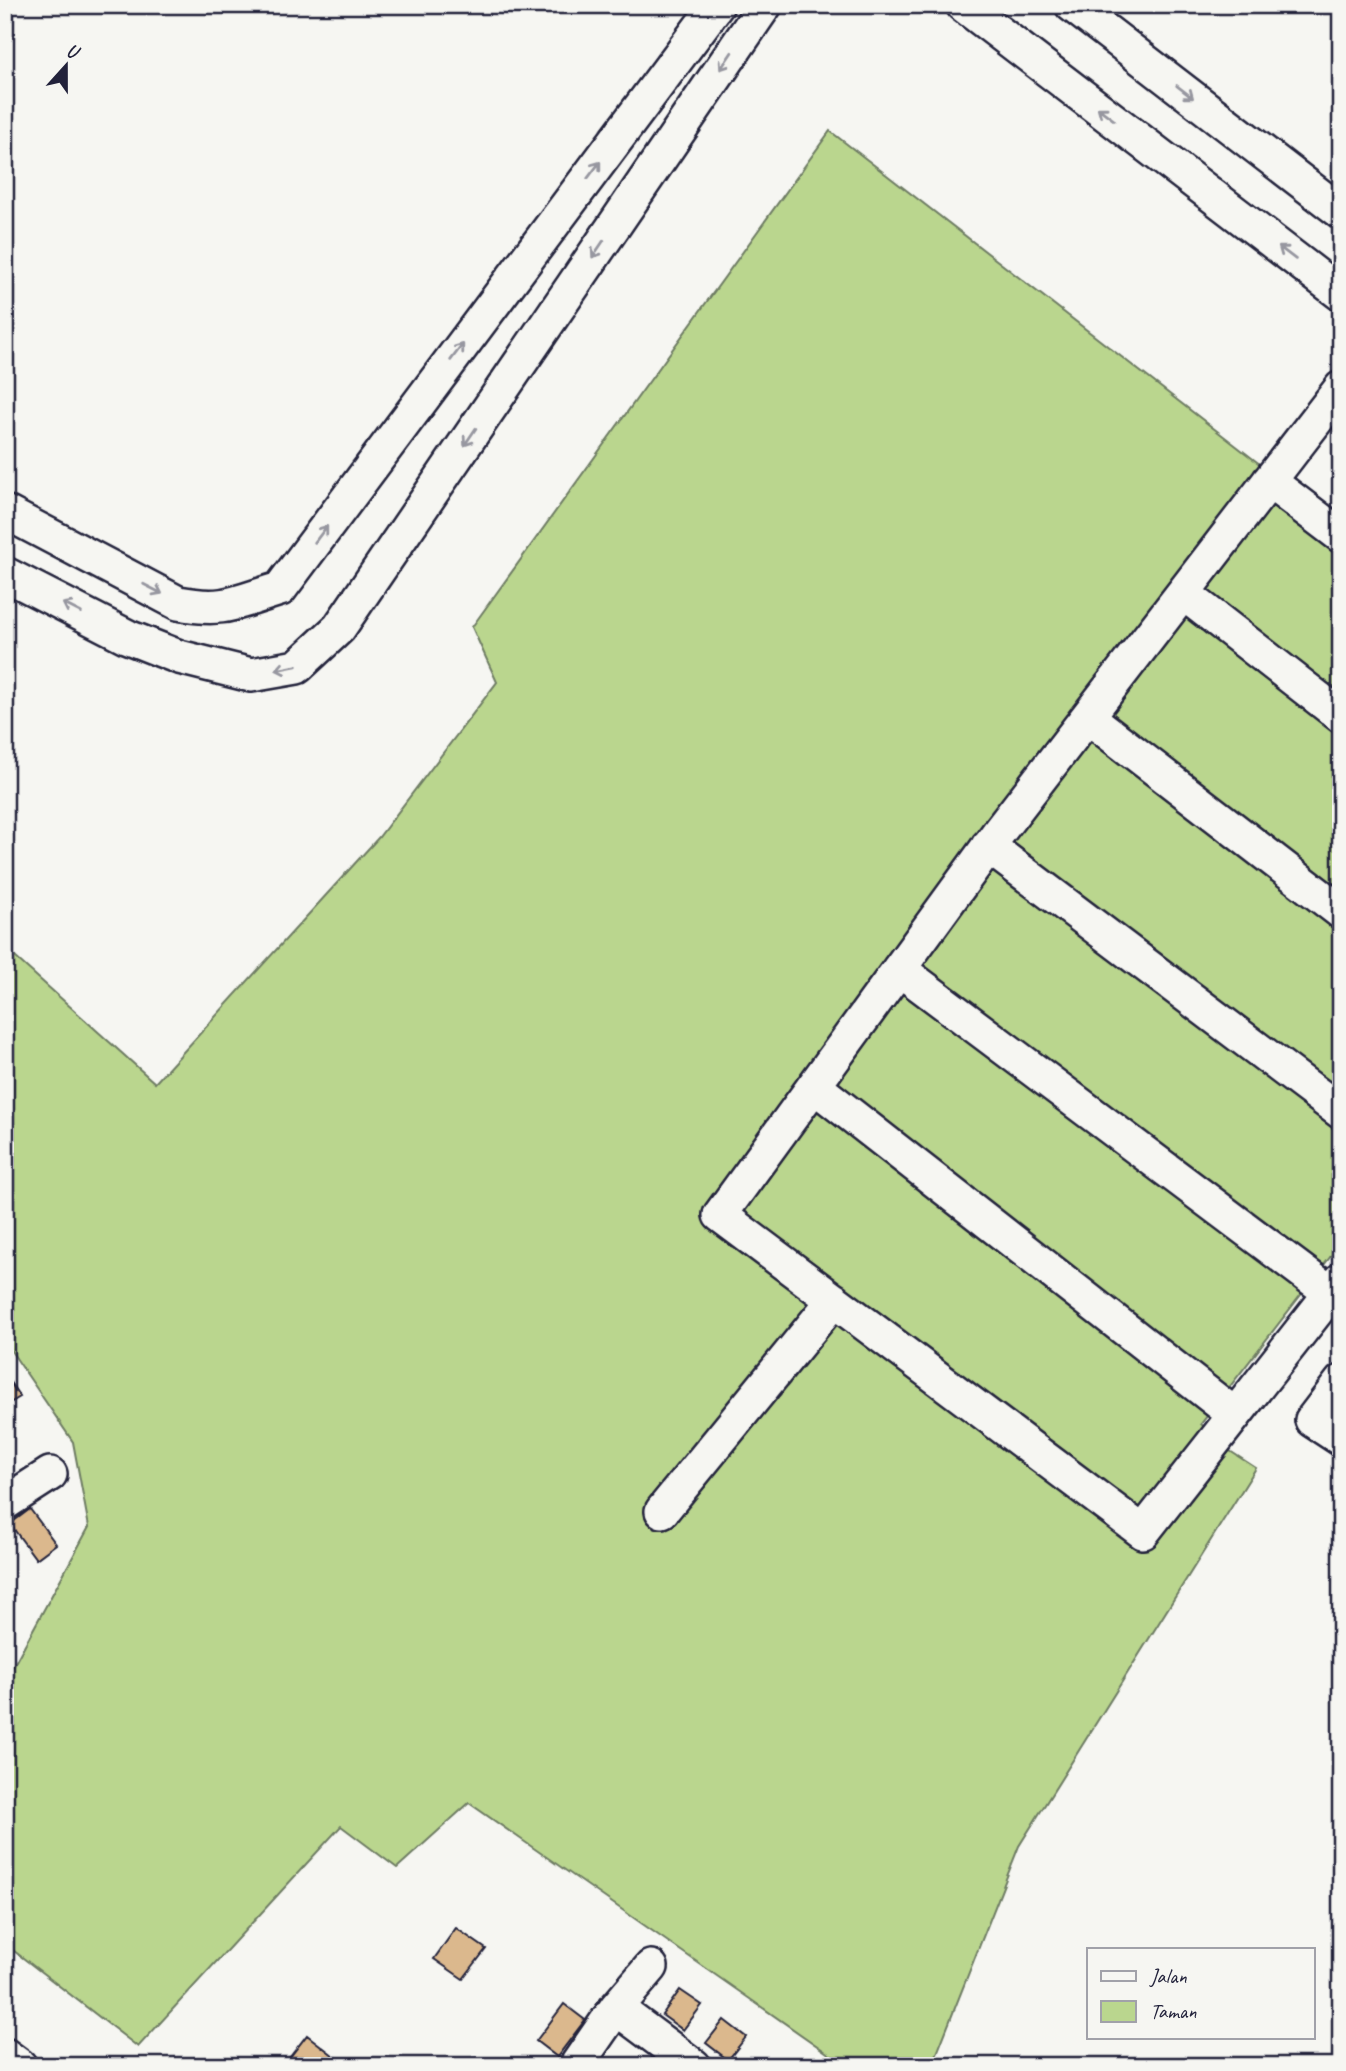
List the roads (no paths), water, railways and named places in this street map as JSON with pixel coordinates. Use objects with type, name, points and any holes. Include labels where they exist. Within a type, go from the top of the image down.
[{"type":"street","points":[[5,512],[178,603],[205,608],[226,608],[280,589],[717,5]]},
{"type":"street","points":[[5,574],[128,637],[179,657],[251,675],[297,667],[339,628],[765,5]]},
{"type":"street","points":[[963,5],[1341,294]]},
{"type":"street","points":[[1072,5],[1341,212]]},
{"type":"street","points":[[899,969],[1336,1286],[1143,1532],[720,1215],[988,846],[1341,388]]},
{"type":"street","points":[[1269,481],[1341,536]]},
{"type":"street","points":[[1183,593],[1341,716]]},
{"type":"street","points":[[1088,717],[1341,912]]},
{"type":"street","points":[[988,846],[1341,1112]]},
{"type":"street","points":[[814,1086],[1235,1415]]},
{"type":"street","points":[[662,1511],[834,1300]]},
{"type":"street","points":[[1341,1382],[1312,1420],[1341,1439]]},
{"type":"street","points":[[5,1503],[50,1474]]},
{"type":"street","points":[[576,2066],[616,2008],[651,1967]]},
{"type":"street","points":[[616,2008],[694,2066]]},
{"type":"street","points":[[5,2055],[20,2066]]}]
